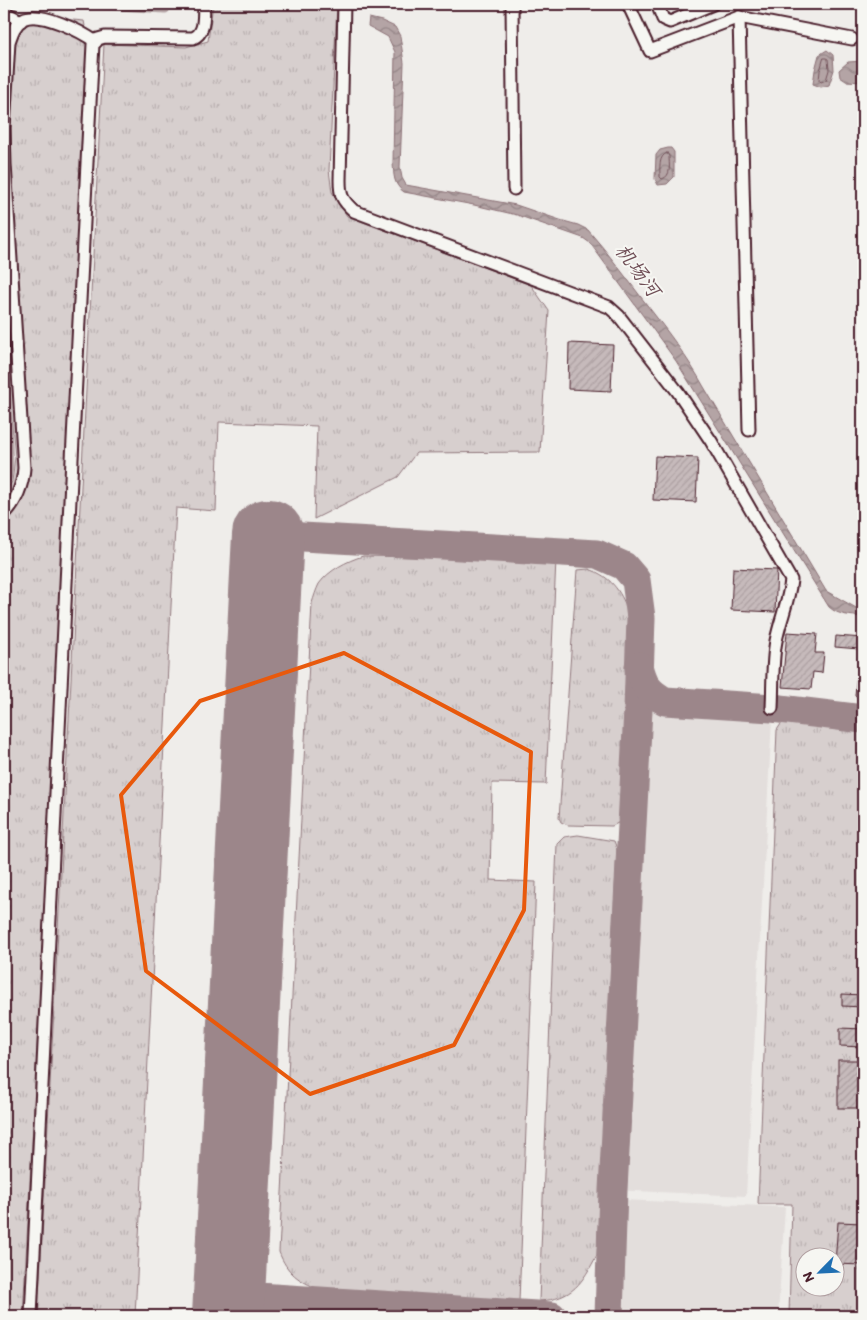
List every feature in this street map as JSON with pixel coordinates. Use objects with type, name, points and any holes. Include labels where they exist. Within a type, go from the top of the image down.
[{"type":"street","points":[[31,1316],[93,44],[98,39],[105,37],[193,38],[201,32],[204,4]]},
{"type":"street","points":[[344,4],[340,193],[344,201],[354,211],[609,307],[619,316],[678,392],[711,441],[791,580],[790,592],[775,643],[772,708]]},
{"type":"street","points":[[512,4],[514,189]]},
{"type":"street","points":[[628,4],[650,51],[739,17],[852,39]]},
{"type":"street","points":[[657,4],[663,19],[670,22],[713,4]]},
{"type":"street","points":[[11,16],[48,19],[86,34],[96,42]]},
{"type":"street","points":[[4,514],[11,506],[24,477],[4,128],[9,42],[17,24],[11,16]]},
{"type":"street","points":[[739,17],[748,430]]},
{"type":"highlighted area","points":[[344,653],[531,752],[524,910],[454,1045],[310,1094],[146,971],[121,795],[200,701]]},
{"type":"shaded area","points":[[638,710],[772,719],[746,1196],[613,1190]]},
{"type":"shaded area","points":[[623,1200],[785,1207],[778,1316],[619,1316]]},
{"type":"green space","points":[[213,4],[337,4],[329,170],[332,192],[347,216],[531,285],[549,311],[540,452],[416,453],[398,477],[314,519],[317,426],[219,422],[216,511],[176,508],[135,1316],[38,1316],[104,44],[186,47],[208,41]]},
{"type":"green space","points":[[17,15],[84,21],[89,47],[23,1316],[4,1316],[4,493],[12,482],[15,457],[8,381],[4,293],[4,41],[10,21]]},
{"type":"green space","points":[[363,556],[556,559],[546,784],[492,783],[490,880],[536,882],[519,1301],[319,1289],[305,1283],[294,1275],[286,1266],[279,1252],[312,603],[319,584],[328,574],[345,563]]},
{"type":"green space","points":[[589,569],[597,572],[614,585],[628,611],[621,817],[618,823],[612,826],[568,825],[561,822],[559,818],[577,570]]},
{"type":"green space","points":[[789,721],[863,729],[863,1316],[789,1316],[792,1204],[758,1204],[777,730],[781,724]]},
{"type":"green space","points":[[578,835],[614,841],[617,849],[597,1255],[575,1288],[560,1297],[539,1301],[557,844],[564,837]]},
{"type":"water","points":[[369,18],[395,27],[400,36],[404,63],[400,167],[402,178],[406,185],[516,205],[588,230],[663,325],[691,366],[826,591],[858,609],[863,609],[863,617],[841,614],[829,607],[676,361],[590,243],[583,238],[517,215],[404,192],[400,189],[395,179],[393,163],[395,52],[388,37],[368,26]]},
{"type":"water","points":[[827,50],[833,55],[834,70],[829,85],[821,87],[813,84],[815,70],[819,55]]},
{"type":"water","points":[[863,61],[863,82],[846,81],[840,77],[839,70],[848,62]]},
{"type":"water","points":[[671,148],[674,152],[674,177],[667,184],[658,185],[655,179],[656,155],[660,150]]},
{"type":"building","points":[[569,343],[613,345],[611,391],[568,389]]},
{"type":"building","points":[[655,456],[698,458],[696,502],[653,500]]},
{"type":"building","points":[[733,568],[777,570],[775,612],[731,610]]},
{"type":"building","points":[[787,632],[817,634],[815,653],[824,653],[822,673],[813,672],[811,689],[782,687]]},
{"type":"building","points":[[836,636],[863,638],[863,697],[855,696],[859,649],[835,647]]},
{"type":"building","points":[[861,810],[863,810],[863,855],[860,855]]},
{"type":"building","points":[[842,994],[863,995],[863,1007],[842,1006]]},
{"type":"building","points":[[840,1028],[863,1029],[863,1047],[840,1046]]},
{"type":"building","points":[[838,1060],[863,1060],[863,1108],[838,1108]]},
{"type":"building","points":[[838,1222],[863,1223],[863,1265],[844,1264],[844,1248],[836,1248]]},
{"type":"waterway","name":"机场河","points":[[4,16],[13,4]]},
{"type":"waterway","name":"机场河","points":[[105,4],[165,8]]},
{"type":"waterway","name":"机场河","points":[[4,386],[8,468],[4,481]]},
{"type":"taxiway","points":[[268,535],[597,554],[624,566],[636,580],[641,618],[638,710],[613,1190],[609,1316]]},
{"type":"taxiway","points":[[639,666],[648,687],[654,694],[665,701],[772,708],[863,719]]},
{"type":"taxiway","points":[[229,1295],[552,1316]]},
{"type":"runway","points":[[228,1316],[268,535]]}]
